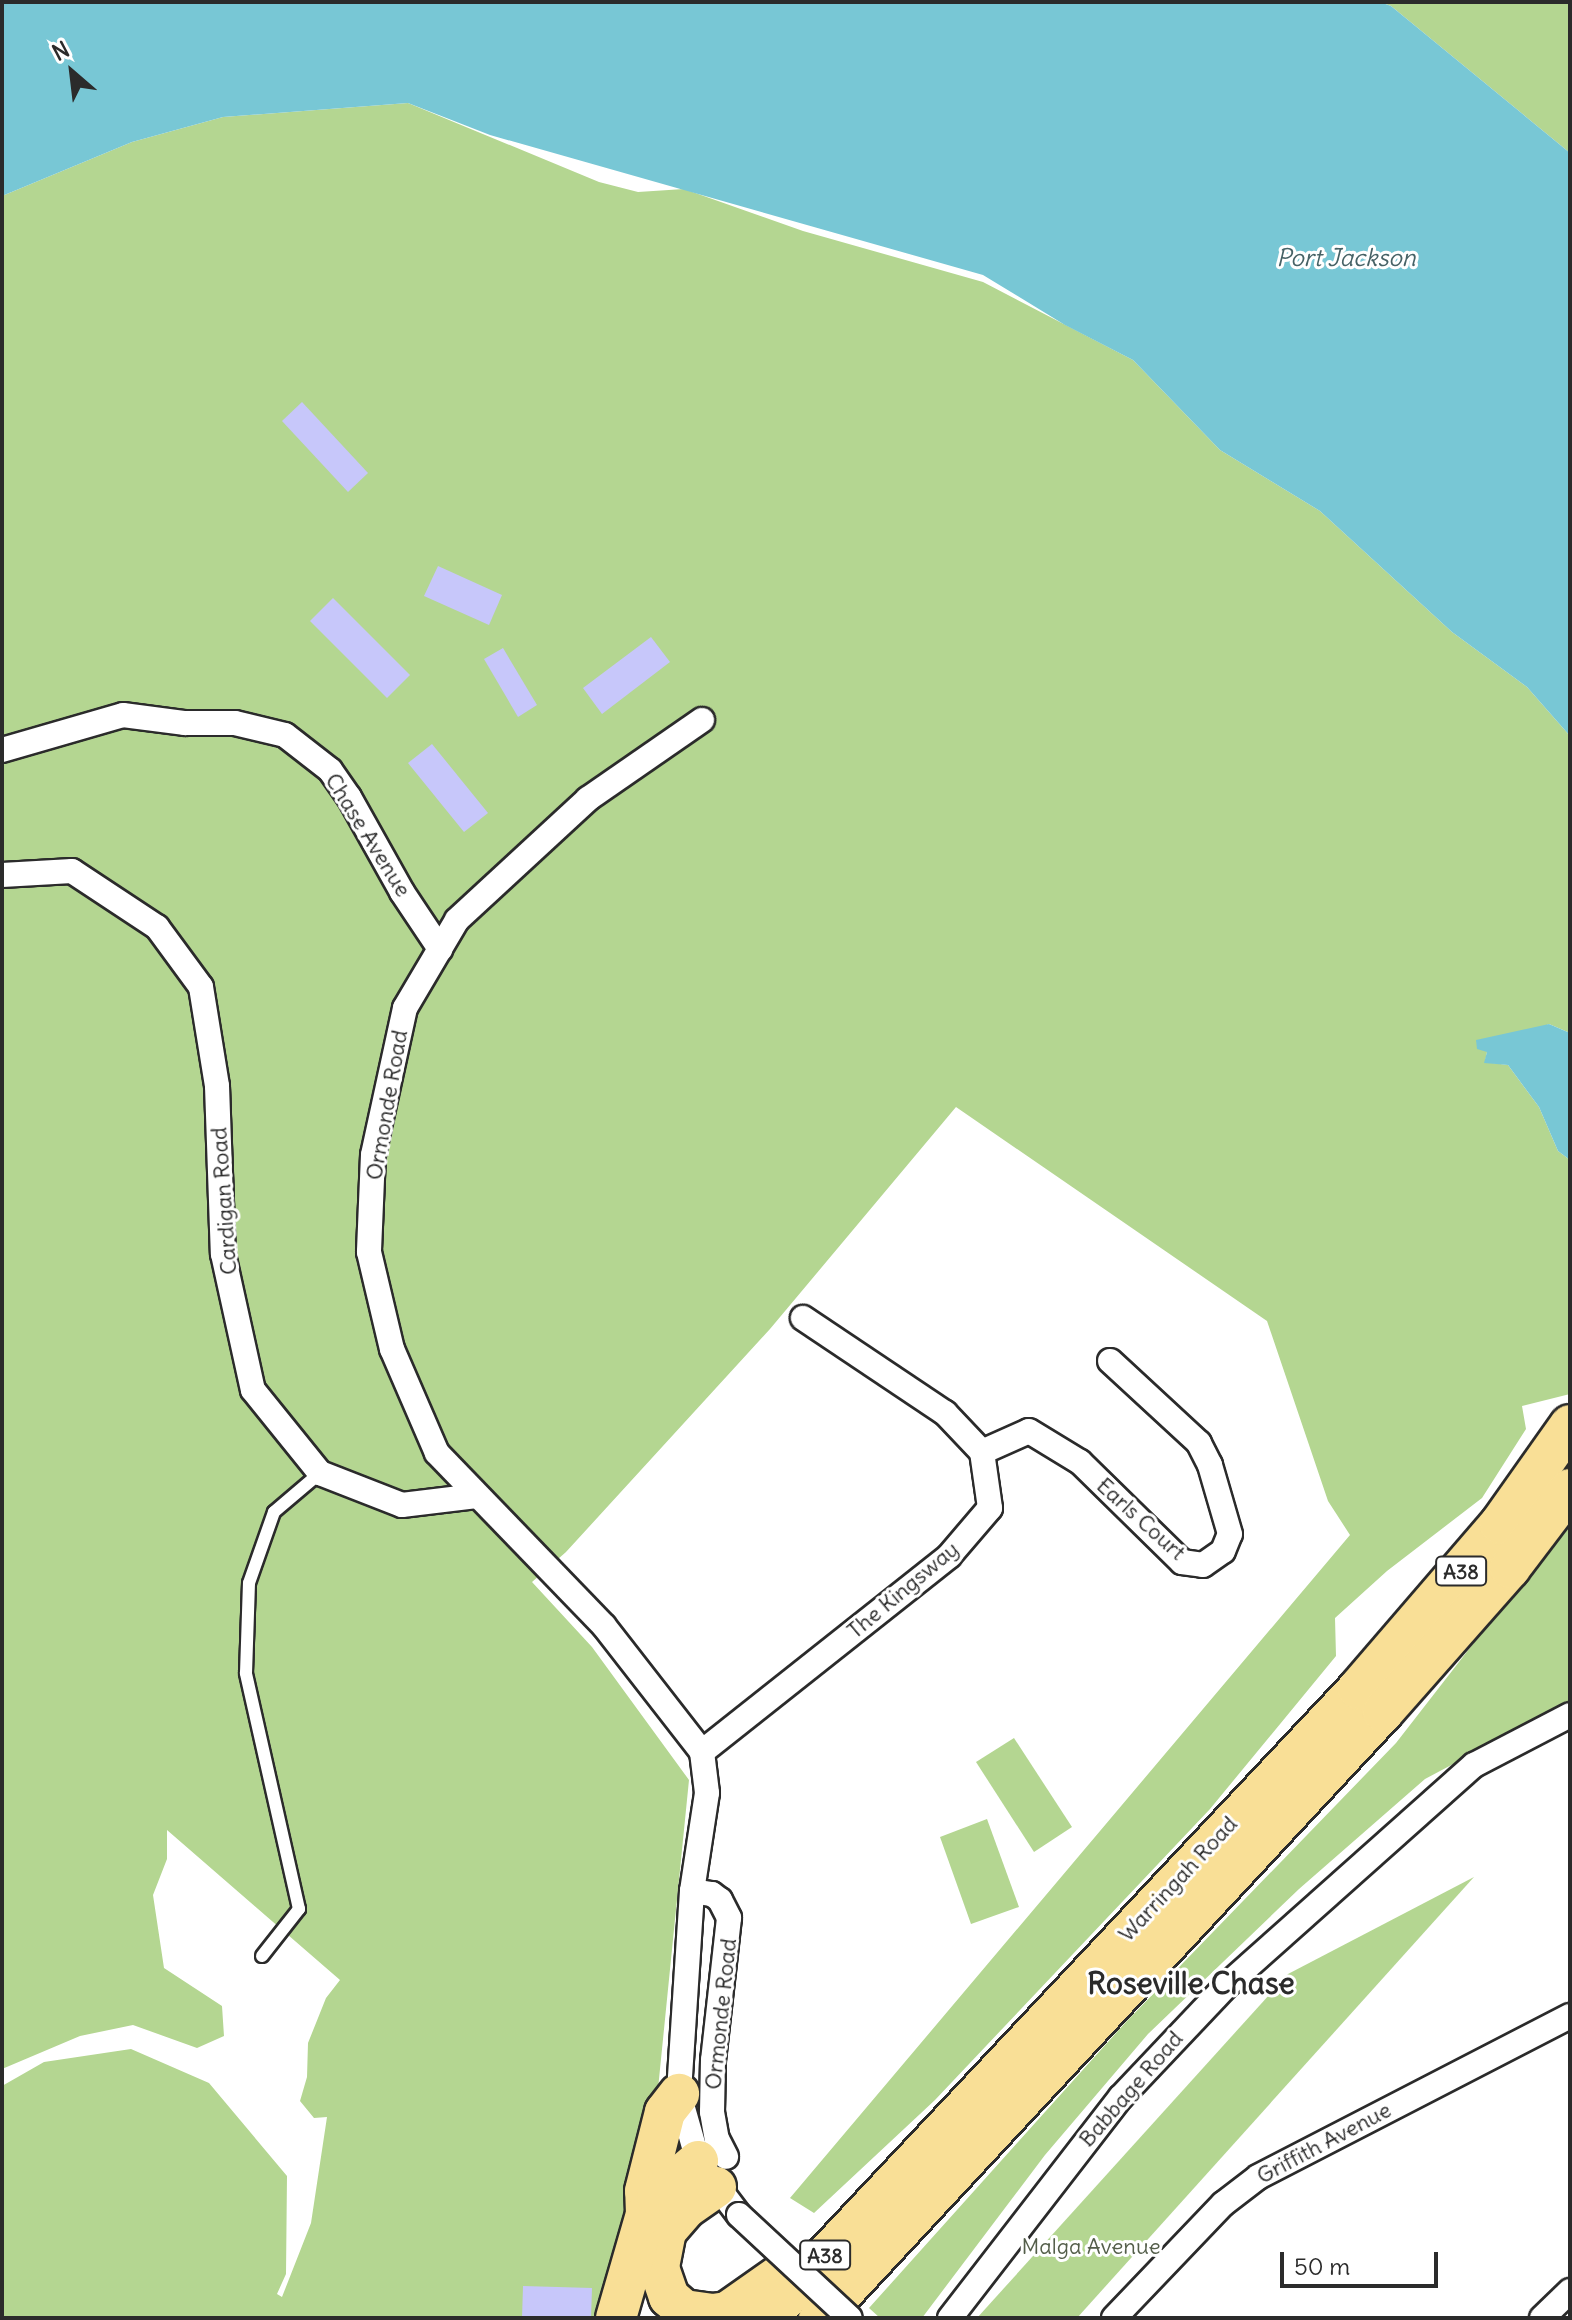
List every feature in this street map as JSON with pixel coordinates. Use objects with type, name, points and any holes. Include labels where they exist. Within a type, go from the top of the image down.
[{"type":"highway","name":"Warringah Road","points":[[819,2318],[1370,1700],[1570,1425]]},
{"type":"highway","name":"Warringah Road","points":[[767,2318],[883,2192],[1370,1700],[1510,1568],[1570,1489]]},
{"type":"highway","points":[[646,2214],[645,2191],[665,2112],[679,2094]]},
{"type":"highway","points":[[720,2180],[675,2219],[666,2231],[660,2255],[660,2279],[669,2297],[684,2310],[699,2314],[727,2312],[741,2305],[883,2192]]},
{"type":"highway","points":[[616,2318],[646,2214],[657,2196],[720,2180]]},
{"type":"street","name":"Chase Avenue","points":[[2,750],[123,715],[185,723],[235,723],[285,735],[330,770],[375,838],[402,892],[440,949]]},
{"type":"street","name":"Ormonde Road","points":[[702,720],[588,799],[457,920],[405,1008],[373,1155],[369,1252],[392,1349],[437,1453],[604,1626],[702,1752],[707,1793],[692,1891],[679,2094],[720,2180]]},
{"type":"street","name":"Cardigan Road","points":[[2,875],[72,871],[157,927],[201,987],[217,1086],[223,1254],[253,1390],[320,1473],[402,1505],[476,1496]]},
{"type":"street","points":[[803,1318],[945,1413],[982,1452]]},
{"type":"street","name":"Earls Court","points":[[982,1452],[1029,1431],[1080,1462],[1182,1562],[1203,1565],[1223,1551],[1230,1534],[1210,1465],[1199,1443],[1110,1361]]},
{"type":"street","name":"The Kingsway","points":[[702,1752],[949,1556],[990,1508],[982,1452]]},
{"type":"street","name":"Babbage Road","points":[[950,2318],[1121,2097],[1227,1985],[1474,1765],[1570,1715]]},
{"type":"street","name":"Ormonde Road","points":[[692,1891],[712,1894],[720,1900],[729,1918],[713,2060],[712,2112],[720,2180]]},
{"type":"street","name":"Griffith Avenue","points":[[1114,2318],[1223,2204],[1258,2177],[1570,2016]]},
{"type":"street","points":[[720,2180],[850,2318]]},
{"type":"street","points":[[1542,2318],[1570,2291]]},
{"type":"lane","points":[[262,1956],[299,1909],[246,1673],[249,1583],[274,1512],[320,1473]]},
{"type":"green space","points":[[1380,2],[1570,2],[1570,153],[1391,6]]},
{"type":"green space","points":[[408,103],[599,182],[638,192],[684,189],[803,231],[983,282],[1133,360],[1220,450],[1320,511],[1452,632],[1527,687],[1570,736],[1570,1033],[1549,1024],[1487,1052],[1485,1062],[1508,1065],[1539,1107],[1558,1151],[1570,1160],[1570,1394],[1522,1406],[1526,1429],[1482,1498],[1387,1571],[1335,1618],[1336,1656],[1210,1809],[935,2100],[814,2213],[790,2198],[1350,1535],[1328,1501],[1267,1321],[956,1107],[770,1329],[566,1552],[532,1582],[592,1647],[689,1780],[658,2089],[596,2318],[2,2318],[2,2086],[44,2062],[131,2049],[209,2083],[287,2176],[286,2274],[277,2294],[282,2297],[311,2223],[327,2117],[314,2118],[300,2101],[307,2077],[308,2043],[326,1998],[340,1980],[167,1830],[167,1859],[153,1895],[164,1968],[222,2006],[224,2036],[197,2048],[133,2025],[80,2036],[2,2069],[2,196],[132,142],[223,117]]},
{"type":"green space","points":[[1570,1519],[1570,1702],[1425,1779],[1299,1889],[1148,2034],[1045,2155],[922,2318],[880,2318],[869,2308],[1125,2023],[1396,1743]]},
{"type":"green space","points":[[1014,1738],[1072,1827],[1034,1852],[976,1762]]},
{"type":"green space","points":[[987,1819],[1019,1907],[971,1924],[940,1837]]},
{"type":"green space","name":"Malga Avenue","points":[[1474,1877],[1077,2318],[977,2318],[1288,1974]]},
{"type":"water","name":"Port Jackson","points":[[2,2],[1380,2],[1391,6],[1570,153],[1570,736],[1527,687],[1452,632],[1320,511],[1220,450],[1133,360],[1065,325],[983,275],[490,135],[408,103],[223,117],[132,142],[2,196]]},
{"type":"water","points":[[1549,1024],[1570,1033],[1570,1160],[1558,1151],[1539,1107],[1508,1065],[1484,1063],[1487,1052],[1477,1049],[1476,1040]]},
{"type":"building","points":[[302,402],[368,473],[348,492],[282,421]]},
{"type":"building","points":[[438,566],[502,595],[489,625],[424,596]]},
{"type":"building","points":[[333,598],[410,675],[387,698],[310,621]]},
{"type":"building","points":[[651,637],[670,662],[602,714],[583,688]]},
{"type":"building","points":[[503,648],[537,705],[518,717],[484,659]]},
{"type":"building","points":[[432,744],[488,813],[464,832],[408,763]]},
{"type":"building","points":[[523,2286],[592,2288],[591,2318],[522,2318]]},
{"type":"district","name":"Roseville Chase","points":[[1191,1983]]}]
